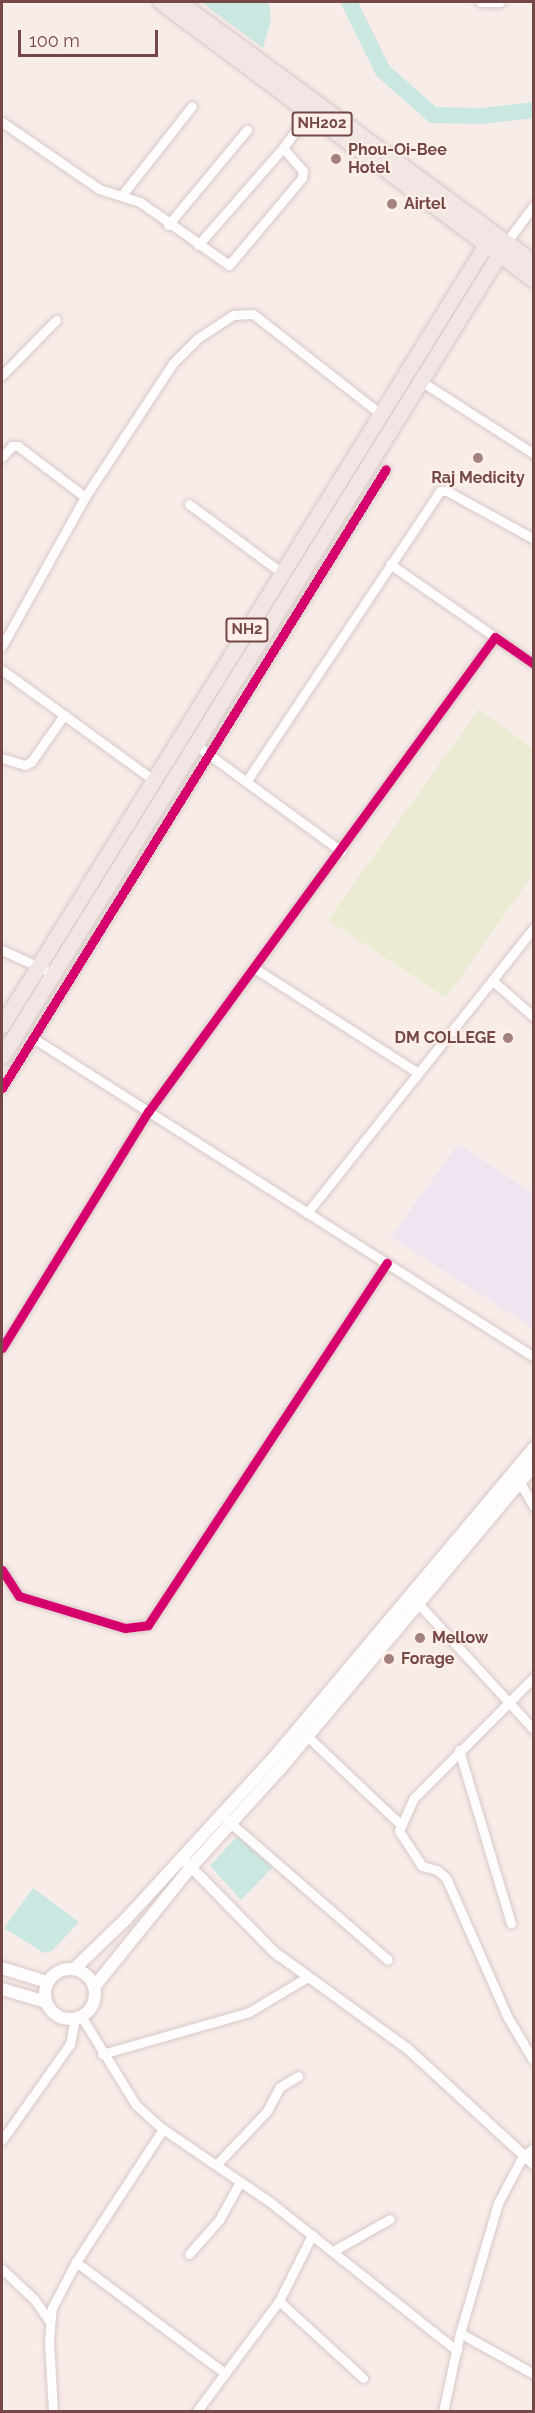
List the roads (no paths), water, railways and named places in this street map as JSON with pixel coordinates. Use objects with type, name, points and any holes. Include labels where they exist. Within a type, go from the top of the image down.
[{"type":"highway","name":"NH202","points":[[161,2],[488,239]]},
{"type":"highway","name":"NH202","points":[[179,2],[311,109]]},
{"type":"highway","points":[[488,239],[502,249],[534,280]]},
{"type":"highway","name":"NH2","points":[[2,1025],[36,966],[155,781],[282,573],[383,416],[488,239]]},
{"type":"highway","points":[[502,249],[534,263]]},
{"type":"highway","name":"NH2","points":[[2,1056],[422,382],[502,249]]},
{"type":"highway","points":[[243,636],[257,644]]},
{"type":"main road","points":[[2,1989],[46,2002],[58,2016],[78,2017],[93,2004],[94,1987],[191,1867],[307,1736],[413,1598],[534,1448]]},
{"type":"main road","points":[[46,2002],[47,1982],[54,1974],[74,1969],[112,1934],[534,1465]]},
{"type":"main road","points":[[2,1968],[47,1982]]},
{"type":"main road","points":[[74,1969],[84,1973],[94,1987]]},
{"type":"street","points":[[480,2],[500,2]]},
{"type":"street","points":[[122,195],[192,106]]},
{"type":"street","points":[[198,245],[283,148],[311,109]]},
{"type":"street","points":[[2,122],[99,189],[140,202],[168,225],[232,264],[304,176],[283,148]]},
{"type":"street","points":[[168,225],[247,130]]},
{"type":"street","points":[[502,249],[534,206]]},
{"type":"street","points":[[2,646],[85,497],[173,363],[198,338],[233,315],[253,314],[383,416]]},
{"type":"street","points":[[2,375],[56,320]]},
{"type":"street","points":[[422,382],[534,454]]},
{"type":"street","points":[[2,457],[12,446],[18,446],[85,497]]},
{"type":"street","points":[[2,1088],[386,469]]},
{"type":"street","points":[[246,782],[437,494],[444,490],[534,539]]},
{"type":"street","points":[[189,504],[282,573]]},
{"type":"street","points":[[390,564],[534,664]]},
{"type":"street","points":[[2,1348],[148,1112],[341,851],[495,636]]},
{"type":"street","points":[[2,670],[155,781]]},
{"type":"street","points":[[2,758],[25,765],[31,762],[64,715]]},
{"type":"street","points":[[196,745],[341,851]]},
{"type":"street","points":[[307,1213],[534,928]]},
{"type":"street","points":[[2,950],[52,973]]},
{"type":"street","points":[[255,968],[418,1073]]},
{"type":"street","points":[[492,980],[534,1017]]},
{"type":"street","points":[[33,1038],[534,1357]]},
{"type":"street","points":[[2,1570],[19,1596],[125,1628],[148,1625],[387,1263]]},
{"type":"street","points":[[519,1481],[534,1507]]},
{"type":"street","points":[[413,1598],[534,1730]]},
{"type":"street","points":[[400,1824],[413,1799],[459,1750],[534,1677]]},
{"type":"street","points":[[307,1736],[400,1824],[403,1837],[422,1866],[437,1870],[446,1878],[507,2016],[534,2060]]},
{"type":"street","points":[[459,1750],[512,1923]]},
{"type":"street","points":[[221,1815],[388,1960]]},
{"type":"street","points":[[181,1858],[256,1934],[306,1978],[408,2049],[534,2165]]},
{"type":"street","points":[[102,2054],[249,2012],[306,1978]]},
{"type":"street","points":[[78,2017],[136,2105],[163,2128],[333,2251],[457,2351]]},
{"type":"street","points":[[2,2140],[70,2044],[78,2017]]},
{"type":"street","points":[[216,2165],[267,2111],[280,2087],[298,2076]]},
{"type":"street","points":[[53,2412],[50,2322],[52,2308],[76,2262],[163,2128]]},
{"type":"street","points":[[443,2412],[460,2333],[498,2203],[523,2156],[534,2148]]},
{"type":"street","points":[[189,2254],[219,2220],[240,2182]]},
{"type":"street","points":[[333,2251],[390,2219]]},
{"type":"street","points":[[197,2411],[223,2372],[279,2301],[312,2235]]},
{"type":"street","points":[[76,2262],[223,2372]]},
{"type":"street","points":[[2,2270],[34,2299],[50,2322]]},
{"type":"street","points":[[279,2301],[363,2378]]},
{"type":"street","points":[[460,2333],[534,2374]]},
{"type":"water","points":[[201,2],[269,3],[271,20],[263,48]]},
{"type":"water","points":[[237,1836],[273,1867],[241,1900],[210,1866]]},
{"type":"water","points":[[33,1888],[79,1922],[52,1951],[44,1953],[4,1928]]},
{"type":"waterway","points":[[349,2],[383,71],[433,115],[482,116],[534,110]]},
{"type":"place","name":"Phou-Oi-Bee Hotel","points":[[336,159]]},
{"type":"place","name":"Airtel","points":[[392,204]]},
{"type":"place","name":"Raj Medicity","points":[[478,458]]},
{"type":"place","name":"DM COLLEGE","points":[[508,1038]]},
{"type":"place","name":"Mellow","points":[[420,1638]]},
{"type":"place","name":"Forage","points":[[389,1659]]}]
